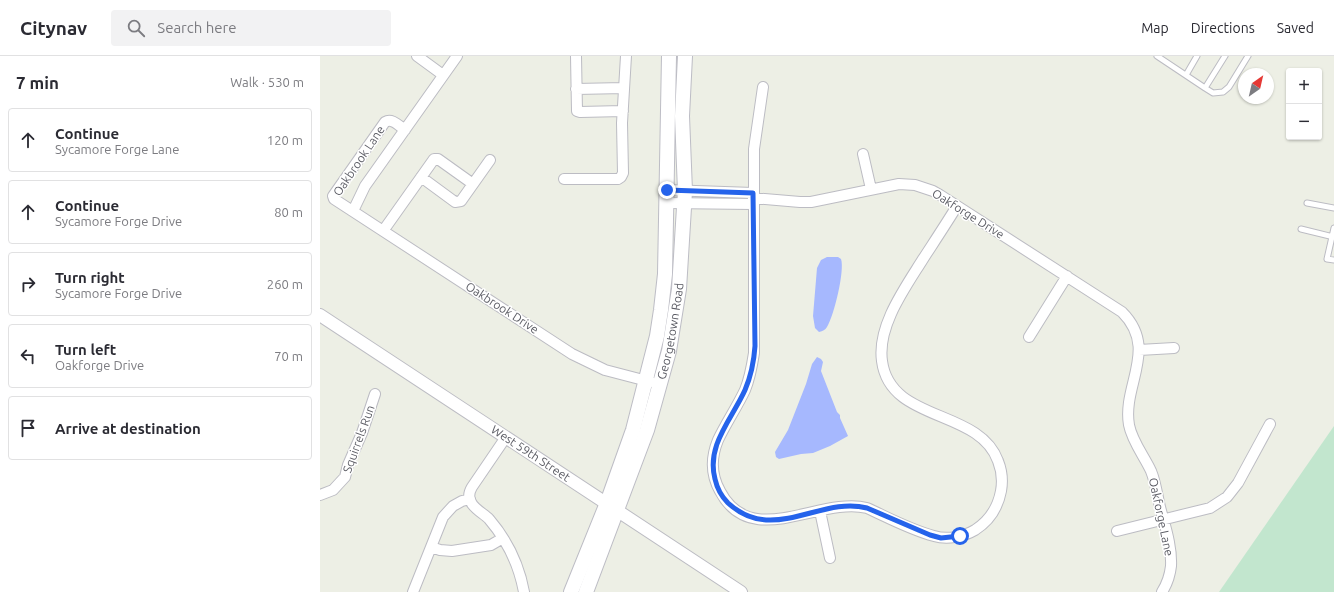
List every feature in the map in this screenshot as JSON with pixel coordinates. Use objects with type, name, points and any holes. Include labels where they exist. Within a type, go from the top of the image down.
[{"type":"main road","name":"Georgetown Road","points":[[586,592],[612,507],[657,336],[665,274],[669,56]]},
{"type":"main road","name":"Georgetown Road","points":[[571,592],[647,430],[670,351],[676,307],[685,197],[682,116],[685,56]]},
{"type":"street","points":[[417,56],[444,75]]},
{"type":"street","name":"Oakbrook Lane","points":[[405,130],[392,121],[389,120],[385,122],[333,196],[334,199],[353,211],[365,186],[405,130],[444,75],[457,56]]},
{"type":"street","points":[[576,56],[578,112],[623,112]]},
{"type":"street","points":[[564,179],[618,179],[622,176],[626,56]]},
{"type":"street","points":[[763,87],[754,144],[753,198],[755,346],[751,372],[745,390],[716,443],[713,462],[716,484],[726,501],[738,511],[759,519],[774,520],[845,506],[860,506],[922,533],[937,537],[949,538],[964,535],[974,530],[989,517],[997,504],[1002,489],[1001,470],[996,455],[990,446],[977,434],[970,430],[904,399],[888,381],[882,363],[881,348],[894,307],[957,206]]},
{"type":"street","points":[[576,89],[624,88]]},
{"type":"street","points":[[863,154],[871,189]]},
{"type":"street","points":[[383,231],[433,160],[438,159],[473,184]]},
{"type":"street","points":[[421,177],[458,202],[461,201],[490,160]]},
{"type":"street","name":"Oakforge Drive","points":[[667,197],[753,198],[811,202],[895,184],[915,185],[933,191],[1113,305],[1125,315],[1136,335],[1139,350]]},
{"type":"street","name":"Oakbrook Drive","points":[[353,211],[572,354],[605,370],[661,384]]},
{"type":"street","points":[[1029,337],[1067,276]]},
{"type":"street","name":"West 59th Street","points":[[321,318],[506,437],[741,592]]},
{"type":"street","points":[[1139,350],[1174,348]]},
{"type":"street","name":"Oakforge Lane","points":[[1139,350],[1128,407],[1128,419],[1134,438],[1153,476],[1169,546],[1171,562],[1169,577],[1162,592]]},
{"type":"street","name":"Squirrels Run","points":[[320,495],[333,490],[345,476],[375,394]]},
{"type":"street","points":[[1117,531],[1215,506],[1227,497],[1238,483],[1270,424]]},
{"type":"street","points":[[506,437],[472,487],[470,499],[473,506],[489,520],[503,538],[514,558],[524,592]]},
{"type":"street","points":[[412,592],[440,523],[448,511],[456,504],[470,499]]},
{"type":"street","points":[[820,511],[830,558]]},
{"type":"street","points":[[430,546],[440,550],[452,551],[491,545],[503,538]]},
{"type":"lane","points":[[1157,56],[1213,93],[1223,92],[1229,87],[1248,56]]},
{"type":"lane","points":[[1186,75],[1197,56]]},
{"type":"lane","points":[[1205,88],[1225,56]]},
{"type":"lane","points":[[1307,203],[1334,208]]},
{"type":"lane","points":[[1301,228],[1333,237]]},
{"type":"lane","points":[[1334,228],[1327,259],[1334,260]]},
{"type":"green space","points":[[1334,426],[1334,592],[1219,592]]},
{"type":"water","points":[[827,257],[838,257],[841,259],[842,265],[838,293],[833,313],[827,327],[823,331],[819,332],[815,328],[813,316],[817,268],[821,260]]},
{"type":"water","points":[[817,357],[823,362],[821,371],[848,436],[813,453],[779,459],[776,457],[775,452],[788,430],[812,364]]},
{"type":"route","points":[[667,190],[753,193],[755,346],[753,361],[745,390],[716,443],[713,462],[716,484],[726,501],[744,515],[766,520],[781,519],[845,506],[860,506],[922,533],[941,538],[953,538],[960,536]]}]
